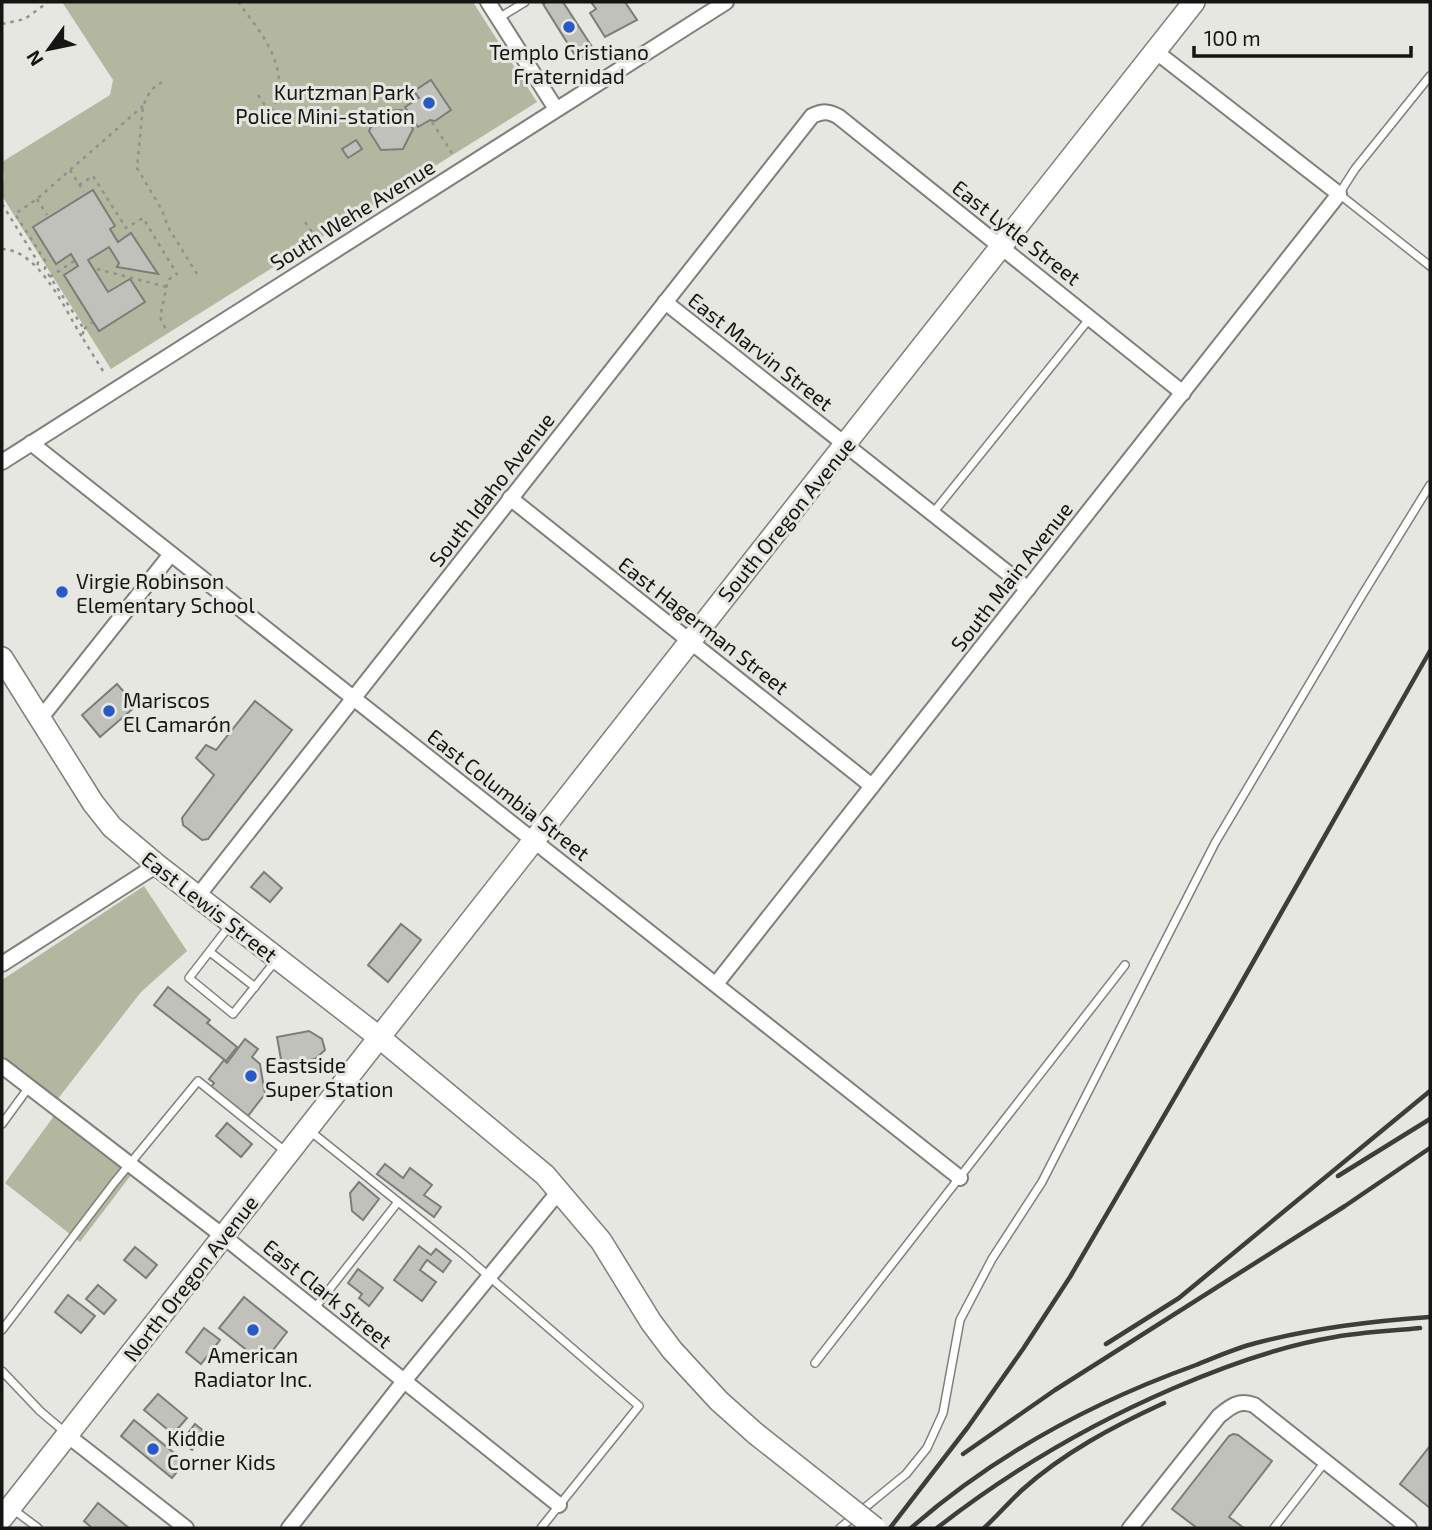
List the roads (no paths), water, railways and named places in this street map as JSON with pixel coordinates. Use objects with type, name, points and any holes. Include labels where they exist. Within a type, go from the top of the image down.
[{"type":"main road","name":"South Oregon Avenue","points":[[380,1038],[689,640],[1194,2]]},
{"type":"main road","name":"East Lewis Street","points":[[2,658],[103,817],[121,836],[380,1038],[526,1157],[560,1190],[601,1241],[651,1322],[719,1401],[875,1528]]},
{"type":"main road","name":"North Oregon Avenue","points":[[6,1512],[380,1038]]},
{"type":"street","points":[[488,2],[556,109]]},
{"type":"street","name":"South Wehe Avenue","points":[[2,462],[726,2]]},
{"type":"street","points":[[1155,51],[1339,194]]},
{"type":"street","name":"East Lytle Street","points":[[821,112],[830,112],[839,117],[1091,317],[1182,393]]},
{"type":"street","name":"South Idaho Avenue","points":[[197,897],[804,124],[821,112]]},
{"type":"street","name":"South Main Avenue","points":[[716,984],[1339,194]]},
{"type":"street","name":"East Marvin Street","points":[[665,302],[1028,589]]},
{"type":"street","name":"East Columbia Street","points":[[31,443],[960,1178]]},
{"type":"street","name":"East Hagerman Street","points":[[510,498],[872,786]]},
{"type":"street","points":[[40,719],[172,554]]},
{"type":"street","points":[[2,964],[157,865]]},
{"type":"street","name":"East Clark Street","points":[[2,1066],[223,1236],[559,1505]]},
{"type":"street","points":[[289,1528],[488,1276],[560,1190]]},
{"type":"street","points":[[1130,1528],[1219,1416],[1236,1403],[1242,1402],[1254,1405],[1409,1528]]},
{"type":"street","points":[[67,1434],[186,1528]]},
{"type":"lane","points":[[499,18],[525,2]]},
{"type":"lane","points":[[1430,76],[1355,169],[1339,194],[1430,266]]},
{"type":"lane","points":[[933,514],[1091,317]]},
{"type":"lane","points":[[840,1528],[906,1474],[927,1448],[943,1413],[960,1320],[992,1259],[1042,1182],[1215,843],[1430,485]]},
{"type":"lane","points":[[232,923],[189,978],[233,1014],[277,959]]},
{"type":"lane","points":[[209,952],[255,987]]},
{"type":"lane","points":[[815,1363],[1125,965]]},
{"type":"lane","points":[[2,1330],[198,1081],[288,1153]]},
{"type":"lane","points":[[2,1124],[29,1087]]},
{"type":"lane","points":[[307,1129],[488,1276],[639,1406],[541,1528]]},
{"type":"lane","points":[[314,1309],[398,1202]]},
{"type":"lane","points":[[2,1371],[40,1411],[67,1434]]},
{"type":"lane","points":[[1274,1528],[1325,1462]]},
{"type":"lane","points":[[6,1512],[38,1528]]},
{"type":"railway","points":[[890,1528],[968,1427],[1070,1277],[1430,651]]},
{"type":"railway","points":[[1106,1344],[1179,1298],[1430,1091]]},
{"type":"railway","points":[[1338,1176],[1430,1119]]},
{"type":"railway","points":[[963,1454],[1055,1390],[1345,1206],[1430,1148]]},
{"type":"railway","points":[[911,1528],[976,1477],[1046,1433],[1158,1380],[1241,1347],[1277,1338],[1343,1326],[1430,1317]]},
{"type":"railway","points":[[937,1528],[993,1487],[1051,1450],[1111,1417],[1193,1380],[1253,1358],[1314,1341],[1420,1328]]},
{"type":"railway","points":[[984,1528],[1022,1490],[1054,1464],[1108,1431],[1164,1403]]},
{"type":"place","name":"Templo Cristiano Fraternidad","points":[[569,27]]},
{"type":"place","name":"Kurtzman Park Police Mini-station","points":[[429,103]]},
{"type":"place","name":"Virgie Robinson Elementary School","points":[[62,592]]},
{"type":"place","name":"Mariscos El Camarón","points":[[109,711]]},
{"type":"place","name":"Eastside Super Station","points":[[251,1076]]},
{"type":"place","name":"American Radiator Inc.","points":[[253,1330]]},
{"type":"place","name":"Kiddie Corner Kids","points":[[153,1449]]}]
